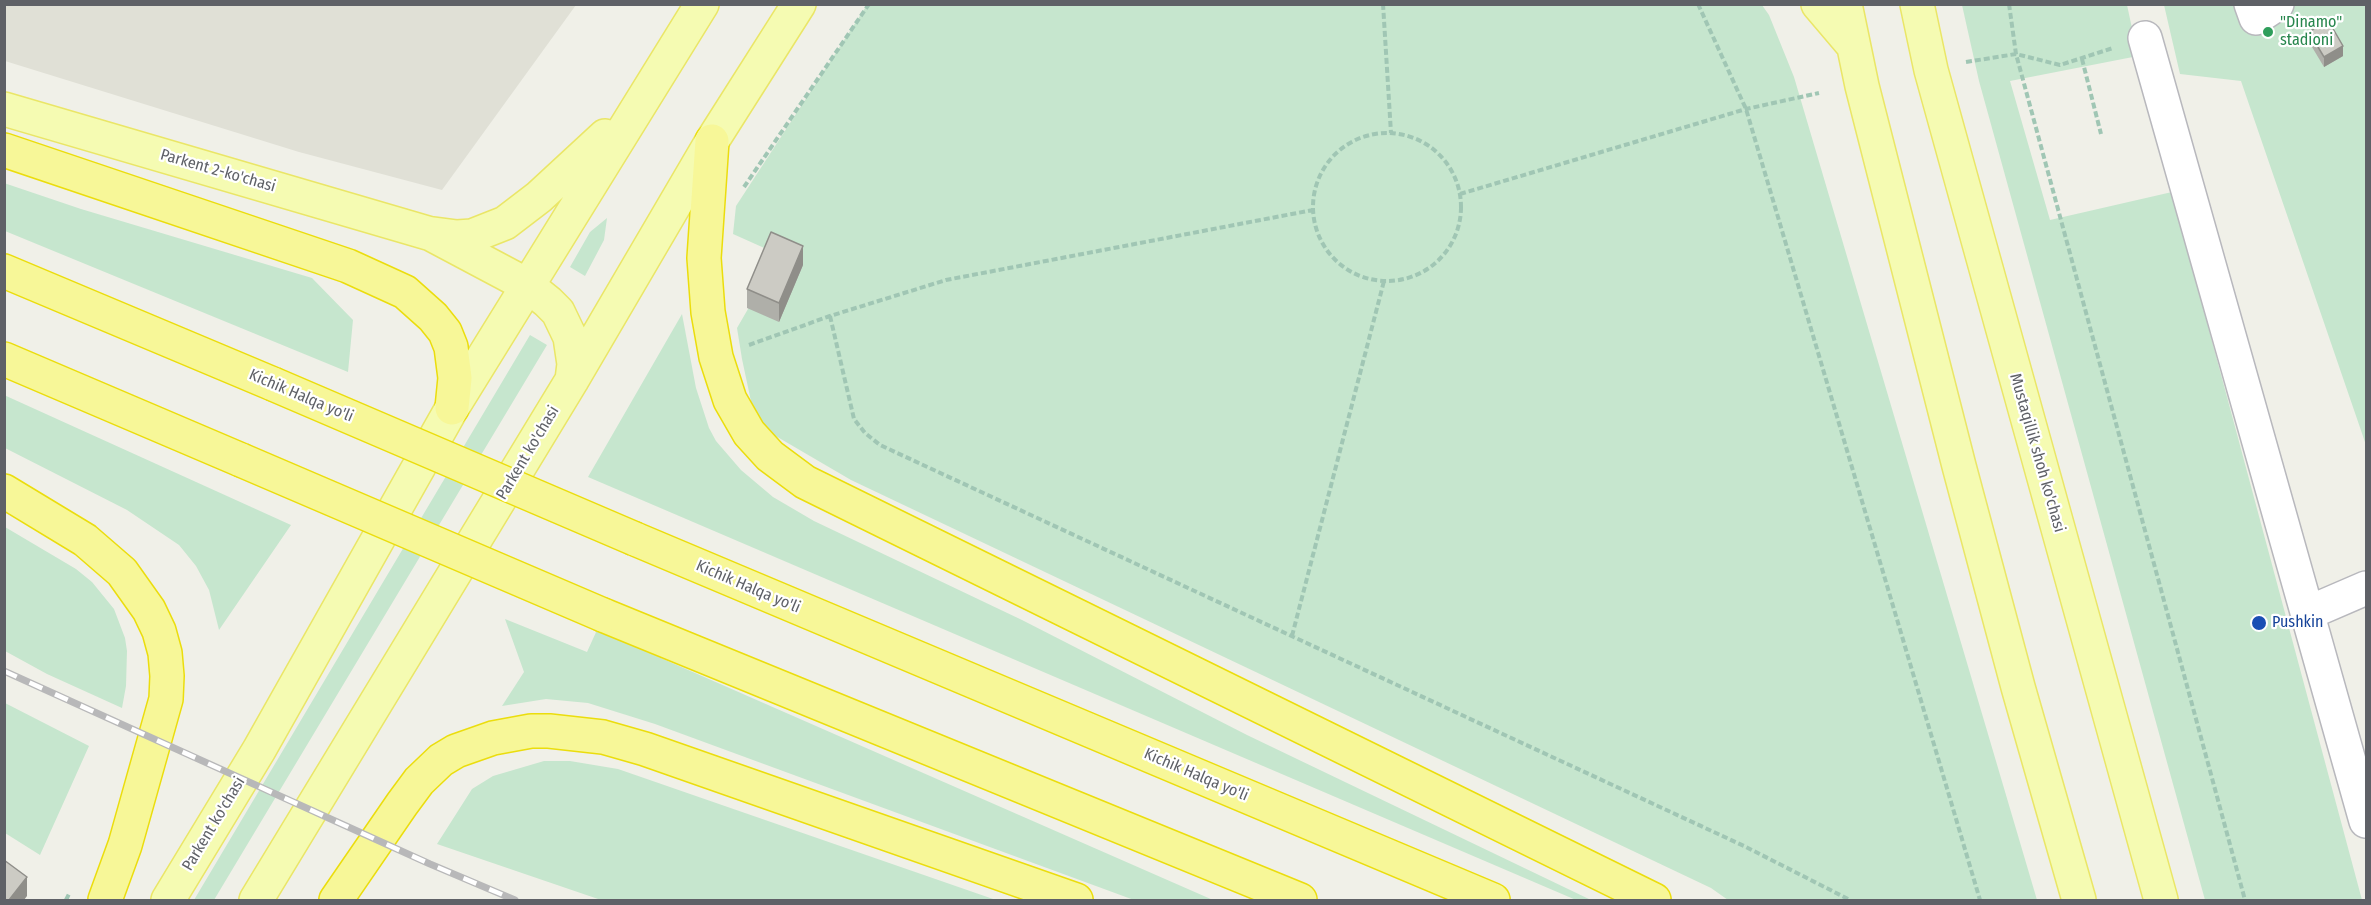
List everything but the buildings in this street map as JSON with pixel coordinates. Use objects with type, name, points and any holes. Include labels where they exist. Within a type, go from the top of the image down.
[{"type":"highway","points":[[712,141],[704,258],[708,312],[716,357],[730,400],[749,433],[770,456],[805,482],[1654,900]]},
{"type":"highway","points":[[4,150],[348,266],[405,292],[433,317],[445,332],[452,347],[455,378],[452,408]]},
{"type":"highway","name":"Kichik Halqa yo'li","points":[[4,270],[635,539],[1493,900]]},
{"type":"highway","points":[[4,359],[603,615],[1300,900]]},
{"type":"highway","points":[[4,491],[85,540],[122,572],[149,610],[159,631],[165,652],[166,699],[125,845],[105,900]]},
{"type":"highway","points":[[336,900],[419,781],[441,760],[456,751],[493,738],[549,730],[594,736],[645,749],[1076,900]]},
{"type":"main road","name":"Parkent ko'chasi","points":[[168,900],[259,750],[452,408],[702,4]]},
{"type":"main road","name":"Parkent ko'chasi","points":[[256,900],[572,380],[712,141],[799,4]]},
{"type":"main road","points":[[1818,4],[1853,46]]},
{"type":"main road","points":[[1845,4],[1853,46],[1962,477],[2018,687],[2079,900]]},
{"type":"main road","name":"Mustaqillik shoh ko'chasi","points":[[1917,4],[1934,81],[2161,900]]},
{"type":"main road","name":"Parkent 2-ko'chasi","points":[[4,109],[430,234],[457,237],[472,236],[505,223],[522,212],[568,171],[644,96]]},
{"type":"main road","name":"Parkent 2-ko'chasi","points":[[430,234],[527,285],[548,302],[565,324],[573,350],[572,380]]},
{"type":"lane","points":[[2251,4],[2256,18],[2277,4]]},
{"type":"lane","points":[[2145,38],[2367,821]]},
{"type":"lane","points":[[2307,613],[2367,588]]},
{"type":"path","points":[[756,168],[869,4]]},
{"type":"path","points":[[1383,4],[1391,133]]},
{"type":"path","points":[[1698,4],[1746,109],[1980,900]]},
{"type":"path","points":[[2009,4],[2016,54],[2245,900]]},
{"type":"path","points":[[1966,62],[2016,54],[2060,65],[2145,38]]},
{"type":"path","points":[[2082,59],[2101,134]]},
{"type":"path","points":[[1460,194],[1746,109],[1819,93]]},
{"type":"path","points":[[1391,133],[1416,139],[1437,152],[1452,171],[1460,194],[1460,219],[1453,242],[1438,261],[1418,275],[1394,281],[1371,280],[1348,271],[1330,255],[1318,234],[1313,210],[1316,185],[1327,163],[1345,146],[1367,135],[1391,133]]},
{"type":"path","points":[[744,347],[830,316],[946,280],[1313,210]]},
{"type":"path","points":[[1292,636],[1384,280]]},
{"type":"path","points":[[830,316],[854,418],[865,433],[880,445],[923,467],[1734,841],[1850,900]]},
{"type":"shaded area","points":[[4,5],[576,5],[442,190],[299,152],[5,61]]},
{"type":"green space","points":[[867,5],[1762,5],[1769,15],[1794,77],[2037,900],[1728,900],[1711,888],[851,480],[774,435],[758,417],[752,406],[737,328],[748,309],[771,251],[733,234],[736,206]]},
{"type":"green space","points":[[1962,5],[2127,5],[2138,56],[2010,81],[2050,220],[2172,192],[2362,900],[2205,900],[1979,81]]},
{"type":"green space","points":[[2164,5],[2366,5],[2366,445],[2241,81],[2180,74]]},
{"type":"green space","points":[[4,183],[81,209],[312,278],[353,320],[348,372],[5,231]]},
{"type":"green space","points":[[607,218],[604,240],[585,276],[570,267],[590,232]]},
{"type":"green space","points":[[682,314],[696,388],[709,428],[716,441],[741,470],[773,497],[814,521],[1022,620],[1247,735],[1591,900],[1576,900],[588,477]]},
{"type":"green space","points":[[530,335],[547,345],[214,900],[194,900]]},
{"type":"green space","points":[[4,395],[291,525],[219,630],[209,590],[196,566],[179,545],[127,510],[5,448]]},
{"type":"green space","points":[[5,527],[76,569],[92,582],[114,609],[125,638],[127,651],[126,686],[122,708],[47,674],[5,651]]},
{"type":"green space","points":[[505,619],[587,652],[597,630],[1213,900],[1134,900],[655,724],[588,703],[546,699],[502,706],[524,672]]},
{"type":"green space","points":[[5,703],[89,746],[40,855],[5,833]]},
{"type":"green space","points":[[544,761],[570,761],[618,769],[996,900],[601,900],[437,844],[472,789],[493,776]]},
{"type":"railway","points":[[4,671],[430,864],[515,900]]},
{"type":"place","name":"\"Dinamo\" stadioni","points":[[2268,32]]},
{"type":"place","name":"Pushkin","points":[[2259,623]]}]
